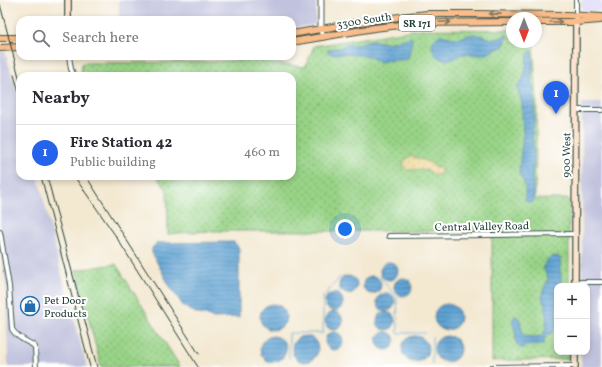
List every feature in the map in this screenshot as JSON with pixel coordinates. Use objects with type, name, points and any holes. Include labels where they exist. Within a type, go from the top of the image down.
[{"type":"main road","points":[[68,0],[68,16]]},
{"type":"main road","name":"3300 South","points":[[296,33],[373,20],[422,14],[471,14],[602,19]]},
{"type":"main road","name":"3300 South","points":[[542,21],[576,18]]},
{"type":"main road","name":"900 West","points":[[575,283],[576,18]]},
{"type":"main road","name":"3300 South","points":[[296,41],[374,28],[418,23],[506,22]]},
{"type":"main road","points":[[0,38],[16,38]]},
{"type":"main road","points":[[0,48],[16,47]]},
{"type":"main road","points":[[575,355],[575,366]]},
{"type":"street","points":[[321,0],[321,30],[323,37]]},
{"type":"street","name":"900 West","points":[[576,0],[576,18]]},
{"type":"street","points":[[70,60],[72,72]]},
{"type":"street","points":[[576,110],[602,110]]},
{"type":"street","points":[[0,232],[9,286],[12,329],[14,333],[35,347],[36,367]]},
{"type":"street","name":"Central Valley Road","points":[[389,236],[575,234]]},
{"type":"street","points":[[588,283],[602,282]]},
{"type":"street","points":[[492,367],[575,366]]},
{"type":"shaded area","points":[[119,0],[316,0],[316,23],[314,25],[296,27],[296,16],[119,16]]},
{"type":"shaded area","points":[[581,0],[602,0],[602,11],[584,11],[581,7]]},
{"type":"shaded area","points":[[0,51],[5,51],[16,90],[16,180],[39,180],[61,272],[87,367],[8,367],[6,285],[0,245]]},
{"type":"shaded area","points":[[582,103],[602,103],[602,367],[581,367],[581,355],[590,355],[590,283],[582,283]]},
{"type":"green space","points":[[419,29],[506,30],[506,48],[533,48],[537,100],[535,199],[569,199],[569,283],[554,283],[554,355],[568,355],[568,359],[492,361],[492,228],[477,228],[474,231],[210,231],[168,234],[167,190],[159,180],[296,180],[296,72],[81,72],[82,63],[251,60],[305,67],[314,46]]},
{"type":"green space","points":[[116,264],[180,367],[101,367],[76,270]]},
{"type":"sand","points":[[412,156],[431,163],[434,167],[438,167],[441,169],[441,174],[435,175],[427,170],[407,170],[403,164]]},
{"type":"water","points":[[441,34],[442,36],[456,38],[478,34],[498,39],[506,34],[506,40],[503,47],[486,54],[464,54],[449,60],[439,58],[434,53],[432,44]]},
{"type":"water","points":[[411,37],[412,41],[409,56],[407,59],[402,60],[380,62],[368,56],[331,54],[327,51],[330,49],[340,48],[346,44],[356,45],[372,40],[386,43]]},
{"type":"water","points":[[532,51],[533,67],[531,80],[534,89],[535,105],[532,135],[534,159],[532,175],[534,201],[530,203],[525,201],[525,186],[519,173],[523,133],[522,104],[517,87],[524,77],[528,54]]},
{"type":"water","points":[[234,242],[239,248],[239,317],[212,318],[210,316],[198,314],[184,307],[169,285],[152,253],[152,248],[157,243]]},
{"type":"water","points":[[553,256],[559,257],[561,261],[561,283],[554,283],[554,332],[550,333],[544,339],[544,344],[534,346],[528,345],[520,348],[517,345],[512,321],[514,317],[516,316],[519,318],[523,334],[525,336],[539,337],[545,330],[546,313],[542,296],[548,278],[543,267],[547,260]]},
{"type":"water","points":[[389,262],[395,265],[398,271],[395,277],[389,280],[383,277],[380,271],[383,265]]},
{"type":"water","points":[[348,276],[354,279],[357,285],[354,291],[348,294],[342,291],[339,285],[342,279]]},
{"type":"water","points":[[372,276],[378,279],[381,285],[378,291],[372,294],[366,291],[363,285],[366,279]]},
{"type":"water","points":[[403,278],[409,281],[412,287],[409,293],[403,296],[397,293],[394,287],[397,281]]},
{"type":"water","points":[[334,293],[340,296],[343,302],[340,308],[334,311],[328,308],[325,302],[328,296]]},
{"type":"water","points":[[386,293],[392,296],[395,302],[392,308],[386,311],[380,308],[377,302],[380,296]]},
{"type":"water","points":[[273,304],[283,307],[286,317],[283,327],[273,330],[263,327],[260,317],[263,307]]},
{"type":"water","points":[[447,304],[457,307],[460,317],[457,327],[447,330],[437,327],[434,317],[437,307]]},
{"type":"water","points":[[334,312],[340,315],[343,321],[340,327],[334,330],[328,327],[325,321],[328,315]]},
{"type":"water","points":[[386,312],[392,315],[395,321],[392,327],[386,330],[380,327],[377,321],[380,315]]},
{"type":"water","points":[[334,332],[340,335],[343,341],[340,347],[334,350],[328,347],[325,341],[328,335]]},
{"type":"water","points":[[386,332],[392,335],[395,341],[392,347],[386,350],[380,347],[377,341],[380,335]]},
{"type":"water","points":[[273,336],[283,339],[286,349],[283,359],[273,362],[263,359],[260,349],[263,339]]},
{"type":"water","points":[[305,336],[315,339],[318,349],[315,359],[305,362],[295,359],[292,349],[295,339]]},
{"type":"water","points":[[415,336],[425,339],[428,349],[425,359],[415,362],[405,359],[402,349],[405,339]]},
{"type":"water","points":[[447,336],[457,339],[460,349],[457,359],[447,362],[437,359],[434,349],[437,339]]},
{"type":"waterway","points":[[289,358],[289,333],[323,333],[323,297],[340,277]]},
{"type":"waterway","points":[[380,277],[397,298],[398,333],[425,333]]},
{"type":"waterway","points":[[432,337],[432,364]]},
{"type":"railway","points":[[0,4],[18,72]]},
{"type":"railway","points":[[14,75],[16,82]]},
{"type":"railway","points":[[42,180],[90,367]]},
{"type":"railway","points":[[48,180],[97,367]]},
{"type":"railway","points":[[77,180],[115,235],[198,367]]},
{"type":"railway","points":[[89,180],[199,354]]},
{"type":"place","name":"Fire Station 42","points":[[556,114]]},
{"type":"place","name":"Pet Door Products","points":[[30,306]]}]
